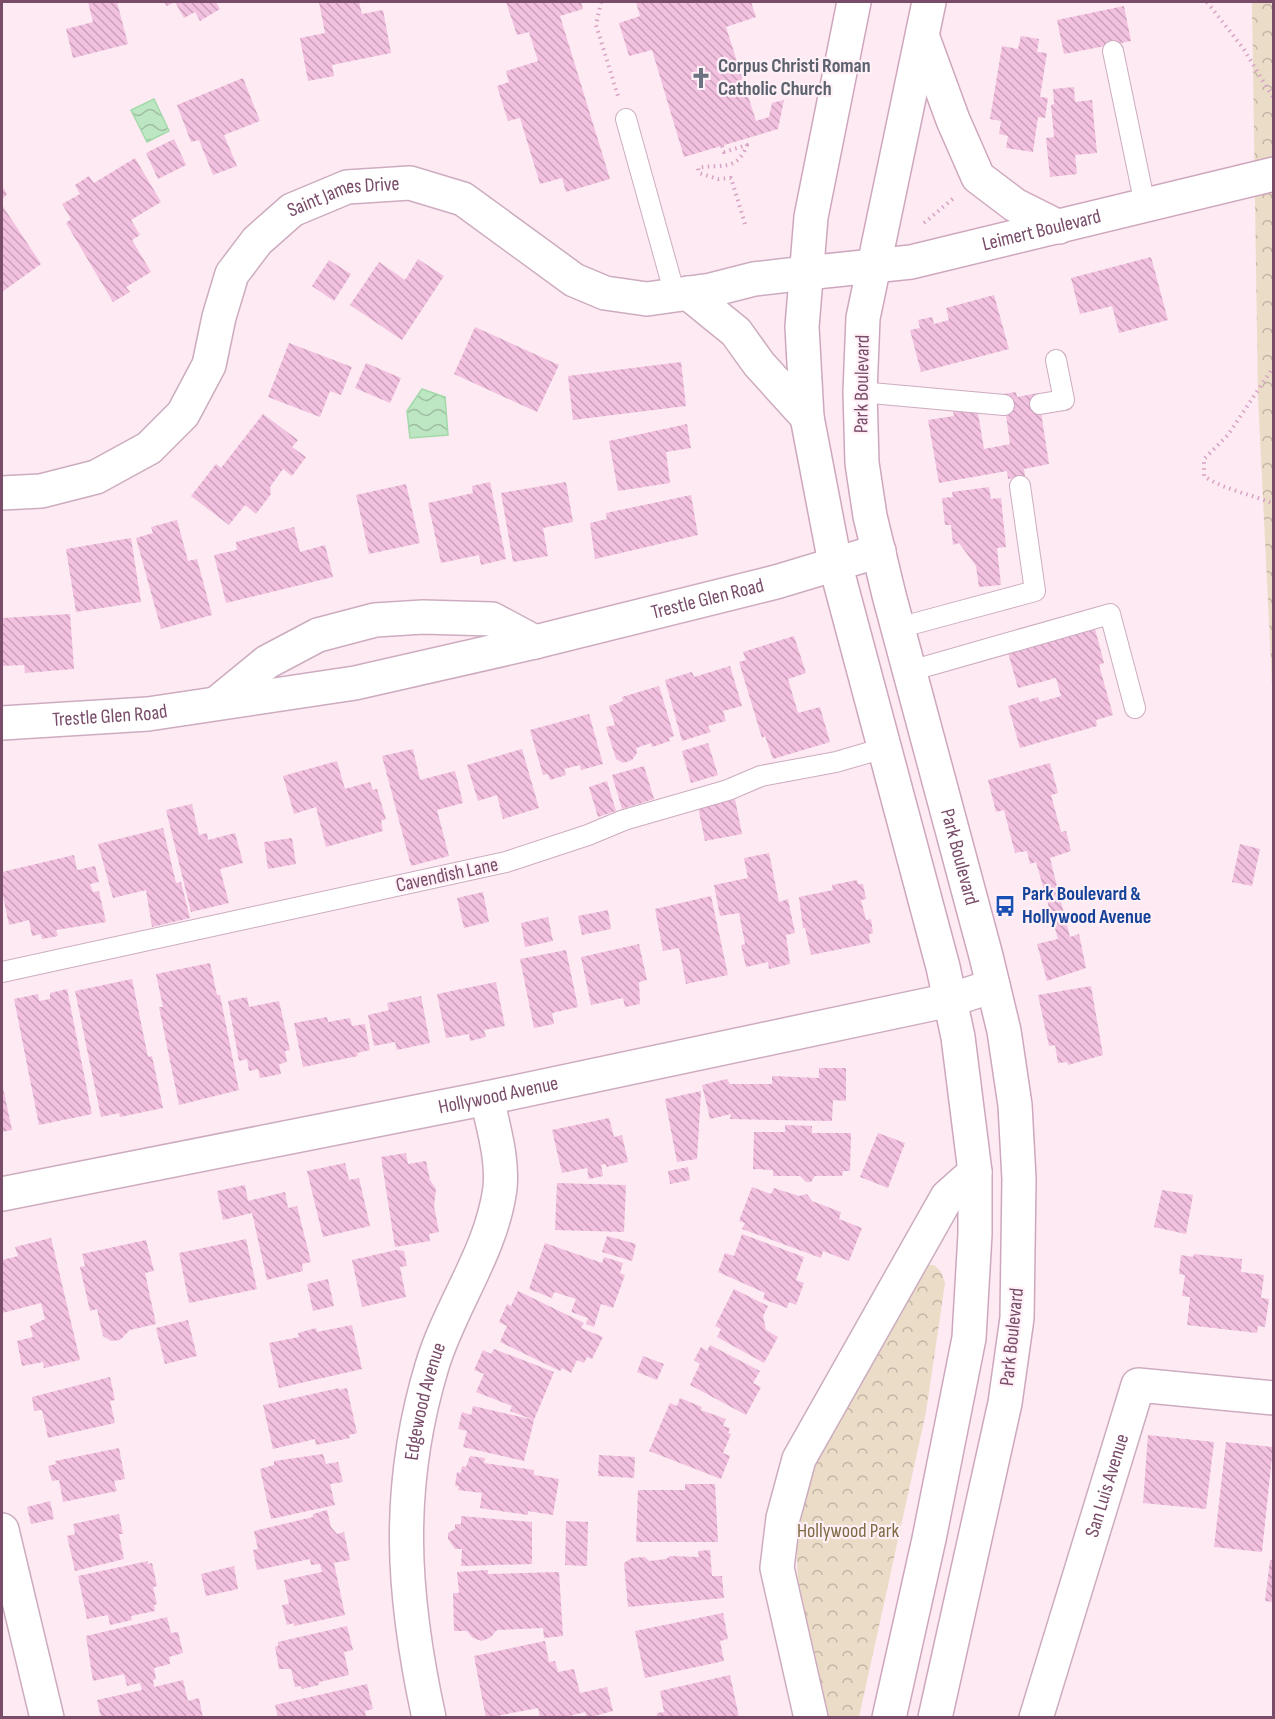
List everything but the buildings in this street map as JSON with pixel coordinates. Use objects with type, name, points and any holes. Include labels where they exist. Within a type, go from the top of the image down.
[{"type":"street","points":[[854,2],[811,218],[802,327],[807,417],[834,563],[950,1000],[958,1038],[975,1172],[975,1234],[969,1338],[929,1539],[889,1718]]},
{"type":"street","name":"Park Boulevard","points":[[929,2],[863,318],[860,392],[862,463],[879,551],[898,628],[1004,1031],[1015,1105],[1019,1179],[1017,1318],[1005,1403],[935,1718]]},
{"type":"street","points":[[923,38],[953,120],[978,177],[1015,205],[1059,227]]},
{"type":"street","name":"Leimert Boulevard","points":[[806,273],[911,261],[1274,174]]},
{"type":"street","name":"Saint James Drive","points":[[2,493],[41,491],[96,477],[149,448],[183,414],[209,365],[219,317],[232,274],[257,241],[292,210],[347,187],[410,183],[463,199],[573,280],[605,292],[646,299],[754,279],[806,273]]},
{"type":"street","points":[[682,294],[736,332],[759,364],[807,417]]},
{"type":"street","name":"Trestle Glen Road","points":[[2,723],[148,714],[355,683],[535,642],[776,582],[879,551]]},
{"type":"street","points":[[216,704],[267,662],[318,635],[375,620],[423,617],[492,619],[535,642]]},
{"type":"street","name":"Hollywood Avenue","points":[[2,1194],[487,1098],[950,1000],[993,986]]},
{"type":"street","name":"Edgewood Avenue","points":[[429,1718],[417,1663],[406,1582],[406,1510],[413,1444],[432,1365],[495,1215],[500,1185],[498,1150],[487,1098]]},
{"type":"street","points":[[811,1718],[777,1568],[783,1518],[800,1459],[947,1197],[975,1172]]},
{"type":"street","name":"San Luis Avenue","points":[[1036,1718],[1138,1385],[1274,1398]]},
{"type":"street","points":[[2,1530],[47,1718]]},
{"type":"lane","points":[[1113,51],[1145,205]]},
{"type":"lane","points":[[626,119],[682,294]]},
{"type":"lane","points":[[1040,404],[1064,400],[1056,360]]},
{"type":"lane","points":[[860,392],[1005,405]]},
{"type":"lane","points":[[898,628],[1035,591],[1020,486]]},
{"type":"lane","points":[[910,671],[1110,614],[1135,708]]},
{"type":"lane","name":"Cavendish Lane","points":[[2,972],[506,862],[588,835],[624,820],[728,790],[761,776],[836,762],[884,748]]},
{"type":"path","points":[[601,2],[596,25],[626,119]]},
{"type":"path","points":[[1207,2],[1243,48],[1274,99]]},
{"type":"path","points":[[722,146],[724,152],[747,145],[744,154],[732,164],[718,168],[706,166],[698,168],[699,173],[718,179],[731,178],[745,224]]},
{"type":"path","points":[[922,225],[956,196]]},
{"type":"path","points":[[1274,366],[1227,435],[1204,459],[1204,476],[1217,485],[1249,493],[1274,504]]},
{"type":"green space","points":[[1252,2],[1274,2],[1273,705],[1258,396]]},
{"type":"green space","name":"Hollywood Park","points":[[924,1265],[934,1265],[941,1272],[945,1283],[926,1412],[859,1717],[828,1717],[798,1580],[795,1530],[810,1474],[828,1436]]},
{"type":"water","points":[[154,99],[169,131],[147,142],[131,110]]},
{"type":"water","points":[[422,389],[445,397],[448,435],[410,438],[407,411]]},
{"type":"place","name":"Corpus Christi Roman Catholic Church","points":[[701,78]]},
{"type":"place","name":"Park Boulevard & Hollywood Avenue","points":[[1005,906]]}]
